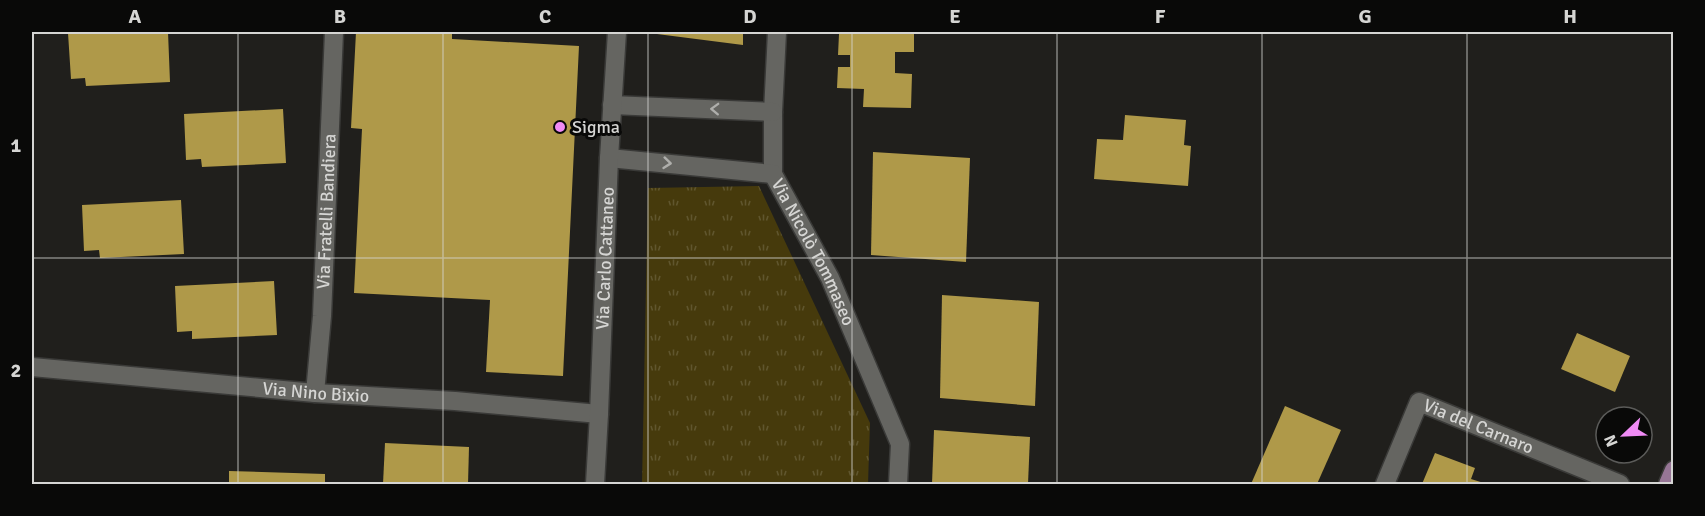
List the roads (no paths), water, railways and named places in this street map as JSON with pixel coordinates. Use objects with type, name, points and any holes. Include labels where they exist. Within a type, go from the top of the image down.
[{"type":"main road","points":[[1668,484],[1674,470]]},
{"type":"street","name":"Via Fratelli Bandiera","points":[[315,393],[322,316],[334,32]]},
{"type":"street","name":"Via Carlo Cattaneo","points":[[595,484],[616,32]]},
{"type":"street","points":[[773,174],[777,32]]},
{"type":"street","points":[[612,105],[773,112]]},
{"type":"street","name":"Via Nicolò Tommaseo","points":[[609,158],[773,174],[830,278],[900,444],[898,484]]},
{"type":"street","points":[[32,362],[32,367]]},
{"type":"street","name":"Via Nino Bixio","points":[[32,367],[315,393],[455,401],[599,414]]},
{"type":"street","name":"Via del Carnaro","points":[[1385,484],[1419,402],[1620,484]]},
{"type":"place","name":"Sigma","points":[[560,127]]}]
